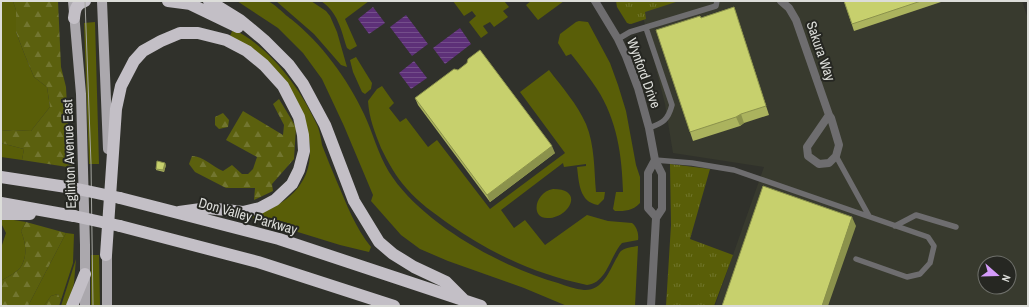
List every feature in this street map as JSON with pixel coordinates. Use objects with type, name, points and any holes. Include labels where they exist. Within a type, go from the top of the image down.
[{"type":"highway","points":[[74,18],[75,9],[78,5],[85,1]]},
{"type":"highway","points":[[168,1],[188,2],[264,40]]},
{"type":"highway","points":[[209,1],[240,20],[264,40],[289,66],[303,84],[325,125],[354,201],[379,242],[393,254],[414,268],[446,282],[464,300]]},
{"type":"highway","points":[[106,255],[116,109],[121,86],[134,61],[143,51],[180,33],[198,33],[226,40],[247,52],[264,65],[283,86],[298,117],[303,135],[304,151],[299,170],[292,184],[275,200],[260,208],[243,212],[208,208],[179,212]]},
{"type":"highway","name":"Don Valley Parkway","points":[[1,176],[73,188],[120,198],[279,239],[481,306]]},
{"type":"highway","points":[[1,203],[120,226],[258,262],[394,306]]},
{"type":"highway","points":[[1,214],[74,216]]},
{"type":"highway","points":[[72,306],[85,274]]},
{"type":"main road","name":"Eglinton Avenue East","points":[[73,1],[81,94],[85,306]]},
{"type":"main road","points":[[102,1],[108,137],[106,255],[107,306]]},
{"type":"street","name":"Wynford Drive","points":[[595,1],[618,39],[626,56],[638,88],[649,128],[655,160],[662,174],[662,209],[656,217],[651,306]]},
{"type":"street","name":"Sakura Way","points":[[781,1],[790,10],[796,20],[829,115],[832,118],[840,145],[836,156]]},
{"type":"street","points":[[829,115],[807,147],[808,156],[819,164],[829,163],[836,156]]},
{"type":"street","name":"Wynford Drive","points":[[655,160],[648,173],[648,208],[656,217]]},
{"type":"lane","points":[[618,39],[630,32],[716,6],[717,1]]},
{"type":"lane","points":[[646,28],[672,105],[670,114],[662,124],[649,128]]},
{"type":"lane","points":[[836,156],[869,216]]},
{"type":"lane","points":[[655,160],[692,162],[734,170],[928,237],[934,246],[930,263],[920,274],[907,277],[856,259]]},
{"type":"lane","points":[[895,226],[916,215],[956,227]]},
{"type":"shaded area","points":[[649,1],[1022,1],[1028,19],[1028,306],[715,306],[764,167],[673,153],[665,104],[642,13]]},
{"type":"shaded area","points":[[373,7],[385,23],[369,34],[358,19]]},
{"type":"shaded area","points":[[406,15],[428,44],[412,56],[390,27]]},
{"type":"shaded area","points":[[460,28],[471,44],[445,64],[433,48]]},
{"type":"shaded area","points":[[414,61],[427,78],[411,89],[399,73]]},
{"type":"green space","points":[[1,1],[13,1],[16,10],[16,32],[24,53],[34,77],[47,87],[50,107],[31,131],[1,131]]},
{"type":"green space","points":[[13,1],[58,1],[61,67],[66,87],[68,125],[74,157],[74,168],[22,160],[24,149],[1,143],[1,131],[31,131],[50,107],[47,87],[34,77],[16,32],[16,10]]},
{"type":"green space","points":[[237,1],[270,2],[313,39],[333,62],[350,87],[364,114],[389,172],[403,191],[421,209],[464,241],[512,266],[536,276],[584,290],[596,287],[604,280],[621,251],[638,246],[635,306],[567,306],[524,288],[448,261],[420,249],[401,235],[371,201],[373,195],[344,126],[322,79],[303,53],[278,28]]},
{"type":"green space","points":[[276,1],[311,1],[326,11],[330,16],[337,32],[347,67],[341,65],[314,34]]},
{"type":"green space","points":[[321,1],[369,1],[345,19],[357,46],[350,50],[347,48],[341,28],[335,16],[327,5]]},
{"type":"green space","points":[[453,1],[504,1],[509,7],[503,11],[508,17],[494,27],[490,22],[483,26],[488,33],[481,38],[469,22],[476,16],[472,11],[464,16]]},
{"type":"green space","points":[[531,1],[564,1],[538,20],[526,5]]},
{"type":"green space","points":[[616,1],[679,1],[645,12],[646,19],[631,24],[627,23],[617,7]]},
{"type":"green space","points":[[579,21],[588,22],[610,63],[626,111],[636,165],[640,177],[640,203],[629,210],[615,211],[613,209],[616,192],[623,192],[620,151],[614,125],[604,101],[588,76],[571,54],[566,56],[558,43],[560,34]]},
{"type":"green space","points":[[95,22],[99,164],[89,164],[84,23]]},
{"type":"green space","points":[[233,29],[247,37],[272,58],[294,84],[303,98],[318,127],[322,145],[348,207],[360,232],[371,247],[369,252],[340,245],[249,217],[264,212],[277,205],[288,198],[298,188],[305,177],[309,165],[310,150],[304,116],[301,111],[230,36]]},
{"type":"green space","points":[[356,57],[372,83],[371,89],[365,94],[362,92],[353,72],[350,60]]},
{"type":"green space","points":[[549,70],[574,103],[586,124],[593,149],[596,192],[605,192],[604,199],[598,205],[587,200],[584,196],[581,190],[577,167],[586,166],[586,164],[564,167],[563,163],[501,210],[514,228],[525,220],[545,245],[587,215],[608,221],[632,223],[637,231],[638,240],[622,243],[604,274],[594,283],[587,285],[532,269],[498,254],[465,235],[427,208],[407,189],[392,169],[381,148],[370,113],[368,101],[377,89],[382,86],[394,103],[389,108],[400,122],[406,118],[428,147],[437,140],[490,209],[565,153],[520,92]]},
{"type":"green space","points":[[279,99],[296,127],[294,159],[272,184],[273,191],[254,200],[255,188],[226,188],[195,172],[189,164],[192,156],[196,156],[223,171],[232,165],[242,174],[248,174],[253,169],[257,157],[226,140],[243,111],[283,135],[284,125],[273,104]]},
{"type":"green space","points":[[223,113],[229,120],[228,127],[219,129],[215,125],[215,117]]},
{"type":"green space","points":[[1,143],[24,149],[22,160],[1,157]]},
{"type":"green space","points":[[670,164],[710,169],[690,239],[733,255],[714,306],[666,306],[671,225]]},
{"type":"green space","points":[[553,189],[563,190],[569,194],[571,198],[570,204],[567,209],[555,217],[542,217],[538,214],[537,210],[539,199],[547,191]]},
{"type":"green space","points":[[1,218],[26,222],[21,231],[25,250],[23,264],[16,272],[1,281],[1,248],[6,233],[1,223]]},
{"type":"green space","points":[[26,222],[66,233],[28,306],[1,306],[1,281],[18,270],[23,264],[25,245],[21,231]]},
{"type":"green space","points":[[66,233],[74,234],[73,263],[61,300],[58,294],[51,296],[44,306],[28,306]]},
{"type":"green space","points":[[91,255],[99,255],[100,306],[91,306]]},
{"type":"green space","points":[[76,259],[74,283],[68,306],[61,306]]},
{"type":"green space","points":[[58,294],[61,300],[59,306],[44,306],[51,296]]},
{"type":"building","points":[[844,1],[921,1],[852,24]]},
{"type":"building","points":[[734,7],[766,106],[690,132],[656,30],[700,16],[701,18]]},
{"type":"building","points":[[480,50],[552,146],[487,195],[415,98],[454,69],[458,70],[467,63],[468,59]]},
{"type":"building","points":[[157,161],[165,163],[163,170],[156,169]]},
{"type":"building","points":[[763,186],[852,217],[822,306],[722,306]]},
{"type":"tram line","points":[[85,1],[91,164],[93,306]]}]
